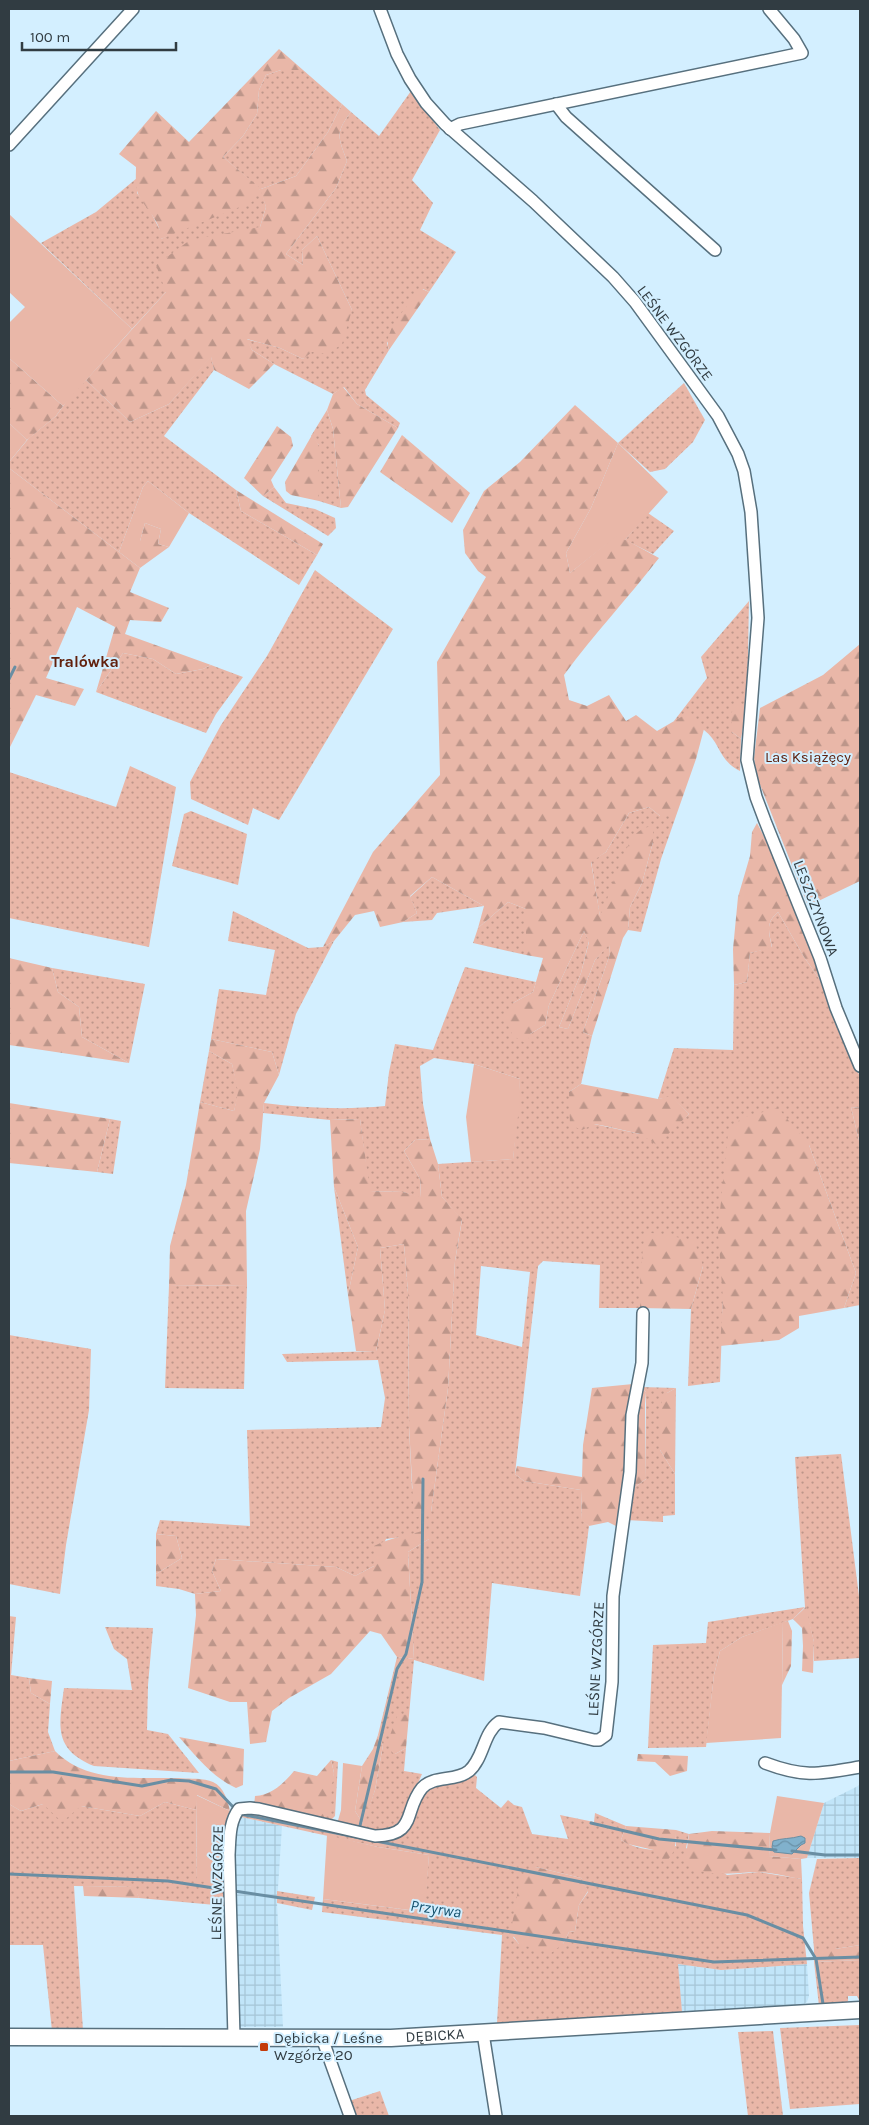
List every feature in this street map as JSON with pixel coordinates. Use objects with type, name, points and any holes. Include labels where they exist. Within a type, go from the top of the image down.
[{"type":"street","points":[[9,145],[134,9]]},
{"type":"street","name":"LEŚNE WZGÓRZE","points":[[380,9],[397,54],[410,79],[426,103],[450,129],[533,201],[613,277],[635,302],[718,416],[738,454],[744,471],[751,512],[758,618],[746,760]]},
{"type":"street","points":[[450,129],[460,124],[802,53],[794,39],[769,9]]},
{"type":"street","points":[[556,104],[566,117],[716,250]]},
{"type":"street","name":"LESZCZYNOWA","points":[[746,760],[765,822],[820,958],[836,1008],[860,1066]]},
{"type":"street","name":"LEŚNE WZGÓRZE","points":[[234,2037],[229,1885],[232,1826],[239,1809],[259,1809],[375,1836],[391,1834],[398,1832],[408,1821],[418,1794],[427,1784],[435,1780],[456,1777],[469,1771],[475,1764],[491,1730],[499,1722],[544,1728],[594,1740],[599,1740],[606,1735],[610,1702],[614,1596],[630,1472],[632,1416],[642,1363],[643,1313]]},
{"type":"street","points":[[764,1763],[795,1773],[812,1775],[860,1767]]},
{"type":"street","name":"DĘBICKA","points":[[9,2037],[391,2038],[860,2010]]},
{"type":"street","points":[[483,2033],[496,2116]]},
{"type":"street","points":[[322,2038],[350,2116]]},
{"type":"shaded area","points":[[860,1785],[860,1858],[807,1858],[824,1803]]},
{"type":"shaded area","points":[[241,1817],[282,1826],[277,1903],[283,2027],[239,2027],[232,1855],[238,1819]]},
{"type":"shaded area","points":[[677,1964],[721,1970],[807,1964],[809,1996],[807,2002],[799,2007],[682,2012]]},
{"type":"green space","points":[[279,49],[303,70],[281,70],[266,75],[259,90],[257,114],[243,136],[223,157],[261,189],[296,176],[328,132],[342,104],[351,112],[340,130],[340,140],[347,161],[336,188],[286,254],[303,265],[302,250],[317,236],[352,310],[342,344],[328,354],[312,352],[303,359],[280,348],[247,339],[252,350],[274,364],[249,389],[214,370],[211,357],[169,404],[130,422],[86,380],[166,292],[156,265],[190,240],[260,227],[266,207],[260,189],[252,202],[161,239],[156,221],[138,194],[136,167],[119,154],[156,111],[189,142]]},
{"type":"green space","points":[[281,70],[303,70],[342,104],[328,132],[296,176],[261,189],[266,207],[260,227],[166,292],[132,329],[41,243],[96,212],[137,178],[137,193],[148,207],[161,232],[161,239],[260,189],[223,157],[243,136],[257,114],[259,90],[266,75]]},
{"type":"green space","points":[[411,91],[440,130],[412,180],[433,203],[420,230],[456,252],[429,292],[423,289],[387,343],[389,350],[365,390],[366,395],[400,423],[398,428],[357,404],[344,387],[333,394],[274,364],[252,350],[246,339],[280,348],[303,359],[352,310],[317,236],[302,250],[303,265],[286,254],[336,188],[347,161],[340,140],[340,130],[351,112],[379,136]]},
{"type":"green space","points":[[9,214],[132,329],[63,406],[9,358],[9,323],[25,307],[9,292]]},
{"type":"green space","points":[[422,289],[429,292],[389,350],[388,342],[393,325]]},
{"type":"green space","points":[[211,356],[214,370],[164,436],[236,490],[241,511],[317,555],[299,585],[189,513],[148,481],[143,487],[119,552],[9,468],[9,462],[29,438],[56,416],[71,395],[86,380],[130,422],[169,404]]},
{"type":"green space","points":[[9,358],[63,406],[56,416],[27,440],[9,423]]},
{"type":"green space","points":[[684,383],[705,420],[693,442],[665,469],[650,472],[618,443]]},
{"type":"green space","points":[[343,387],[357,404],[398,428],[348,507],[341,508],[333,429],[327,410],[333,394]]},
{"type":"green space","points":[[575,405],[618,443],[591,508],[566,553],[570,573],[617,535],[659,558],[564,675],[569,700],[587,706],[609,695],[626,721],[636,715],[657,731],[688,713],[704,729],[696,759],[676,816],[660,816],[649,807],[629,813],[606,852],[591,862],[600,916],[622,858],[633,838],[638,832],[653,826],[653,842],[642,883],[630,907],[628,930],[623,938],[592,1036],[583,1032],[610,954],[609,945],[595,960],[568,1029],[559,1027],[581,973],[589,942],[584,931],[549,1005],[545,1025],[530,1034],[527,1044],[513,1036],[505,1018],[513,1003],[533,992],[543,958],[526,955],[526,909],[508,902],[478,928],[484,906],[432,877],[410,896],[417,913],[403,922],[380,927],[374,911],[355,915],[334,941],[323,947],[373,852],[440,775],[437,662],[486,577],[478,571],[465,553],[463,530],[484,491],[520,462]]},
{"type":"green space","points":[[327,410],[333,429],[341,508],[319,501],[319,445],[311,436]]},
{"type":"green space","points":[[9,423],[27,440],[9,462]]},
{"type":"green space","points":[[277,426],[291,437],[293,446],[271,480],[274,487],[263,496],[244,478]]},
{"type":"green space","points":[[312,435],[319,445],[319,501],[291,495],[286,491],[285,482]]},
{"type":"green space","points":[[402,435],[470,493],[452,523],[380,472]]},
{"type":"green space","points":[[618,443],[668,492],[625,540],[617,536],[570,573],[566,553],[591,508]]},
{"type":"green space","points":[[9,468],[140,568],[130,592],[169,608],[161,622],[130,620],[125,634],[211,665],[203,669],[176,674],[153,659],[123,653],[96,692],[115,627],[77,607],[46,678],[84,689],[75,706],[36,695],[9,749]]},
{"type":"green space","points":[[148,481],[189,513],[169,547],[158,544],[161,529],[145,523],[140,541],[140,568],[119,552],[143,487]]},
{"type":"green space","points":[[274,487],[286,503],[315,509],[335,518],[336,528],[328,536],[263,496]]},
{"type":"green space","points":[[236,490],[323,544],[317,555],[241,511]]},
{"type":"green space","points":[[648,513],[674,531],[653,554],[625,540]]},
{"type":"green space","points":[[145,523],[161,529],[158,544],[169,547],[140,568],[140,541]]},
{"type":"green space","points":[[315,570],[393,629],[279,820],[253,808],[248,825],[191,799],[190,782],[221,725],[267,656]]},
{"type":"green space","points":[[749,601],[747,704],[732,732],[741,739],[740,771],[727,762],[714,740],[704,730],[694,725],[674,721],[707,678],[701,657]]},
{"type":"green space","name":"Las Książęcy","points":[[860,644],[860,881],[808,906],[757,777],[754,758],[760,708],[823,675]]},
{"type":"green space","points":[[123,653],[153,659],[176,674],[203,669],[211,665],[243,677],[216,714],[206,733],[96,692]]},
{"type":"green space","points":[[747,704],[741,739],[732,732],[731,713],[737,705]]},
{"type":"green space","points":[[130,766],[176,787],[149,947],[9,918],[9,772],[116,807]]},
{"type":"green space","points":[[649,807],[660,816],[676,816],[661,859],[641,932],[628,930],[630,907],[642,883],[653,842],[622,861],[600,917],[591,861],[606,852],[629,813]]},
{"type":"green space","points":[[191,811],[247,834],[238,885],[172,866],[184,814]]},
{"type":"green space","points":[[757,823],[793,900],[820,980],[804,957],[778,912],[771,920],[769,928],[772,948],[750,953],[747,982],[734,985],[733,949],[738,897],[750,856],[752,832]]},
{"type":"green space","points":[[432,877],[484,906],[437,913],[432,920],[403,922],[417,913],[410,897]]},
{"type":"green space","points":[[508,902],[526,909],[526,955],[473,943],[478,928]]},
{"type":"green space","points":[[233,911],[308,948],[323,947],[334,941],[296,1014],[279,1075],[272,1052],[211,1039],[219,989],[266,995],[275,950],[228,941]]},
{"type":"green space","points":[[778,912],[804,957],[820,980],[860,1077],[860,1108],[851,1107],[860,1145],[860,1305],[844,1308],[856,1273],[809,1145],[723,1300],[720,1382],[688,1386],[691,1309],[703,1266],[640,1274],[640,1308],[599,1308],[600,1265],[543,1261],[538,1266],[515,1474],[524,1481],[581,1490],[582,1520],[589,1526],[580,1596],[492,1583],[484,1681],[414,1660],[409,1715],[398,1715],[395,1754],[406,1748],[404,1771],[422,1774],[401,1822],[388,1830],[361,1831],[375,1790],[383,1745],[378,1735],[397,1657],[414,1659],[408,1552],[429,1539],[429,1530],[386,1539],[374,1566],[355,1576],[336,1567],[216,1559],[212,1571],[221,1591],[195,1594],[179,1589],[156,1586],[156,1574],[182,1558],[176,1536],[156,1534],[160,1520],[250,1526],[247,1430],[381,1427],[385,1398],[378,1360],[287,1362],[282,1354],[376,1351],[385,1310],[380,1248],[404,1244],[408,1293],[409,1426],[412,1488],[431,1512],[448,1388],[455,1261],[462,1220],[442,1197],[438,1164],[513,1159],[520,1079],[474,1064],[434,1058],[420,1066],[423,1104],[430,1139],[415,1140],[404,1151],[420,1179],[421,1198],[403,1192],[369,1191],[360,1119],[330,1120],[263,1113],[264,1103],[324,1108],[385,1106],[395,1044],[433,1050],[465,967],[536,982],[533,992],[513,1003],[530,1034],[545,1025],[549,1005],[584,931],[589,941],[581,973],[559,1027],[568,1029],[595,960],[609,944],[610,954],[583,1032],[592,1036],[581,1084],[569,1092],[594,1124],[640,1134],[674,1127],[689,1114],[672,1097],[658,1099],[674,1048],[733,1050],[734,985],[747,982],[750,953],[772,947],[769,928],[774,916]],"holes":[[[481,1266],[530,1272],[522,1347],[476,1335]]]},
{"type":"green space","points":[[9,958],[52,968],[58,992],[79,1007],[82,1037],[129,1063],[9,1045]]},
{"type":"green space","points":[[52,968],[145,984],[129,1063],[82,1037],[79,1007],[58,992]]},
{"type":"green space","points":[[211,1039],[272,1052],[279,1075],[264,1103],[260,1149],[246,1211],[247,1285],[169,1286],[170,1246],[186,1185],[200,1102],[234,1111],[238,1092],[232,1064],[209,1051]]},
{"type":"green space","points":[[209,1051],[232,1064],[239,1092],[234,1111],[200,1102]]},
{"type":"green space","points":[[474,1064],[520,1079],[519,1108],[513,1159],[471,1162],[466,1117]]},
{"type":"green space","points":[[581,1084],[658,1099],[672,1096],[689,1114],[657,1145],[640,1134],[605,1126],[594,1124],[582,1130],[570,1125],[569,1092]]},
{"type":"green space","points":[[9,1103],[110,1119],[97,1172],[9,1163]]},
{"type":"green space","points":[[851,1107],[860,1108],[860,1145]]},
{"type":"green space","points":[[778,1108],[809,1145],[856,1273],[844,1308],[799,1316],[799,1328],[779,1340],[720,1346],[723,1300],[718,1230],[728,1134],[741,1118]]},
{"type":"green space","points":[[110,1119],[121,1121],[113,1174],[97,1172]]},
{"type":"green space","points":[[360,1119],[370,1191],[403,1192],[421,1197],[420,1179],[404,1151],[415,1140],[430,1139],[438,1164],[442,1197],[462,1219],[455,1261],[448,1388],[431,1512],[414,1518],[409,1426],[408,1293],[404,1244],[380,1248],[385,1310],[376,1351],[356,1351],[348,1295],[358,1247],[334,1187],[330,1120]]},
{"type":"green space","points":[[334,1187],[358,1247],[348,1295]]},
{"type":"green space","points":[[645,1232],[694,1240],[703,1266],[691,1309],[640,1308],[640,1274]]},
{"type":"green space","points":[[247,1285],[244,1389],[165,1388],[169,1286]]},
{"type":"green space","points":[[9,1335],[91,1349],[89,1410],[66,1545],[60,1594],[9,1584]]},
{"type":"green space","points":[[633,1384],[625,1490],[618,1527],[608,1522],[589,1526],[582,1521],[581,1490],[524,1481],[515,1474],[517,1466],[582,1477],[583,1445],[592,1388]]},
{"type":"green space","points":[[641,1387],[676,1388],[667,1393],[660,1450],[675,1474],[675,1515],[663,1516],[663,1522],[626,1520],[635,1487],[646,1479],[646,1392]]},
{"type":"green space","points":[[641,1387],[646,1392],[646,1479],[635,1487],[637,1401]]},
{"type":"green space","points":[[676,1388],[675,1474],[660,1450],[660,1421],[662,1400],[667,1393]]},
{"type":"green space","points":[[841,1454],[860,1604],[860,1658],[814,1661],[814,1642],[805,1607],[795,1457]]},
{"type":"green space","points":[[429,1529],[429,1539],[408,1552],[414,1659],[397,1657],[381,1634],[370,1631],[331,1674],[289,1698],[272,1711],[266,1742],[250,1744],[247,1702],[230,1702],[188,1688],[196,1615],[195,1594],[221,1591],[212,1571],[216,1559],[336,1567],[355,1576],[374,1566],[374,1546],[394,1538]]},
{"type":"green space","points":[[156,1534],[176,1536],[182,1558],[156,1574]]},
{"type":"green space","points":[[805,1607],[793,1619],[742,1637],[720,1651],[714,1675],[706,1747],[648,1748],[653,1645],[706,1643],[708,1622]]},
{"type":"green space","points":[[806,1607],[814,1642],[813,1673],[802,1671],[802,1628],[793,1619]]},
{"type":"green space","points":[[9,1616],[16,1617],[11,1675],[29,1678],[31,1693],[50,1704],[48,1732],[55,1751],[9,1761]]},
{"type":"green space","points":[[788,1621],[792,1631],[791,1666],[782,1685],[783,1622]]},
{"type":"green space","points":[[783,1622],[781,1738],[706,1743],[714,1675],[720,1651],[742,1637]]},
{"type":"green space","points":[[105,1627],[153,1628],[148,1685],[147,1730],[168,1734],[199,1773],[94,1766],[71,1752],[65,1744],[60,1725],[64,1688],[132,1690],[127,1659],[114,1649]]},
{"type":"green space","points":[[29,1678],[52,1681],[50,1704],[31,1693]]},
{"type":"green space","points":[[398,1714],[409,1715],[406,1748],[395,1754],[390,1751],[389,1738]]},
{"type":"green space","points":[[378,1735],[383,1745],[375,1790],[364,1825],[355,1811],[362,1766],[373,1749]]},
{"type":"green space","points":[[179,1737],[244,1749],[243,1785],[236,1788],[219,1778]]},
{"type":"green space","points":[[55,1751],[68,1762],[97,1774],[130,1778],[201,1779],[213,1782],[223,1791],[230,1811],[197,1795],[196,1810],[165,1802],[140,1816],[81,1806],[62,1822],[43,1804],[21,1811],[9,1804],[9,1761]]},
{"type":"green space","points":[[638,1754],[688,1756],[687,1771],[670,1776],[655,1762],[637,1761]]},
{"type":"green space","points":[[331,1760],[338,1762],[335,1816],[328,1823],[321,1820],[334,1773]]},
{"type":"green space","points":[[331,1760],[334,1773],[329,1811],[321,1820],[254,1806],[255,1796],[267,1794],[277,1788],[294,1771],[317,1776]]},
{"type":"green space","points":[[343,1763],[362,1766],[355,1811],[364,1825],[361,1831],[337,1824],[341,1810]]},
{"type":"green space","points":[[473,1773],[477,1777],[476,1788],[501,1808],[508,1800],[514,1805],[522,1807],[532,1834],[568,1839],[560,1815],[594,1822],[595,1813],[626,1826],[621,1840],[641,1848],[655,1850],[676,1846],[676,1830],[689,1834],[686,1848],[727,1875],[759,1872],[802,1879],[803,1926],[807,1964],[721,1970],[678,1964],[682,2012],[497,2023],[502,1935],[322,1912],[323,1899],[424,1912],[429,1855],[378,1847],[241,1817],[238,1819],[237,1816],[246,1811],[390,1839],[423,1791],[433,1784]],"holes":[[[536,1867],[581,1878],[588,1892],[579,1905],[575,1931],[569,1932],[563,1944],[519,1944],[513,1937]]]},
{"type":"green space","points":[[196,1795],[230,1811],[226,1845],[225,1884],[197,1881]]},
{"type":"green space","points":[[777,1796],[824,1803],[807,1858],[769,1856],[770,1833]]},
{"type":"green space","points":[[165,1802],[196,1810],[197,1880],[225,1884],[226,1906],[139,1898],[134,1887],[74,1886],[83,2031],[52,2031],[43,1945],[9,1945],[9,1804],[21,1811],[43,1804],[81,1806],[140,1816]]},
{"type":"green space","points":[[626,1826],[676,1830],[675,1844],[671,1856],[664,1863],[658,1851],[628,1844],[621,1840]]},
{"type":"green space","points":[[712,1831],[770,1833],[769,1856],[801,1859],[802,1879],[763,1872],[720,1874],[693,1868],[685,1862],[689,1834]]},
{"type":"green space","points":[[327,1835],[378,1847],[429,1855],[425,1912],[323,1899]]},
{"type":"green space","points":[[860,1858],[860,1945],[835,1949],[814,1949],[809,1893],[817,1859]]},
{"type":"green space","points":[[536,1867],[581,1878],[588,1891],[579,1905],[575,1931],[569,1932],[563,1944],[551,1953],[519,1944],[514,1937],[510,1936],[520,1879]]},
{"type":"green space","points":[[83,1886],[135,1887],[139,1898],[84,1896]]},
{"type":"green space","points":[[277,1891],[315,1897],[312,1910],[277,1903]]},
{"type":"green space","points":[[860,1945],[860,1960],[814,1962],[814,1949],[835,1949]]},
{"type":"green space","points":[[860,1960],[860,2002],[857,1996],[848,1996],[848,2001],[841,2006],[819,2006],[814,1962]]},
{"type":"green space","points":[[860,2025],[860,2104],[790,2109],[780,2028]]},
{"type":"green space","points":[[773,2031],[783,2116],[748,2116],[738,2032]]},
{"type":"green space","points":[[380,2091],[389,2116],[354,2116],[349,2101]]},
{"type":"water","points":[[801,1836],[805,1838],[805,1843],[792,1854],[774,1852],[772,1847],[773,1841]]},
{"type":"waterway","points":[[9,679],[15,667]]},
{"type":"waterway","points":[[359,1830],[397,1669],[406,1654],[422,1582],[423,1479]]},
{"type":"waterway","points":[[9,1772],[53,1772],[142,1786],[171,1780],[189,1781],[216,1789],[236,1810]]},
{"type":"waterway","points":[[240,1814],[747,1915],[803,1938],[816,1959],[823,2004]]},
{"type":"waterway","points":[[591,1823],[659,1839],[776,1850]]},
{"type":"waterway","points":[[792,1851],[825,1855],[860,1855]]},
{"type":"waterway","name":"Przyrwa","points":[[9,1874],[168,1881],[227,1890]]},
{"type":"waterway","name":"Przyrwa","points":[[234,1891],[714,1962],[860,1957]]},
{"type":"place","name":"Dębicka / Leśne Wzgórze 20","points":[[264,2047]]},
{"type":"district","name":"Tralówka","points":[[85,661]]}]
